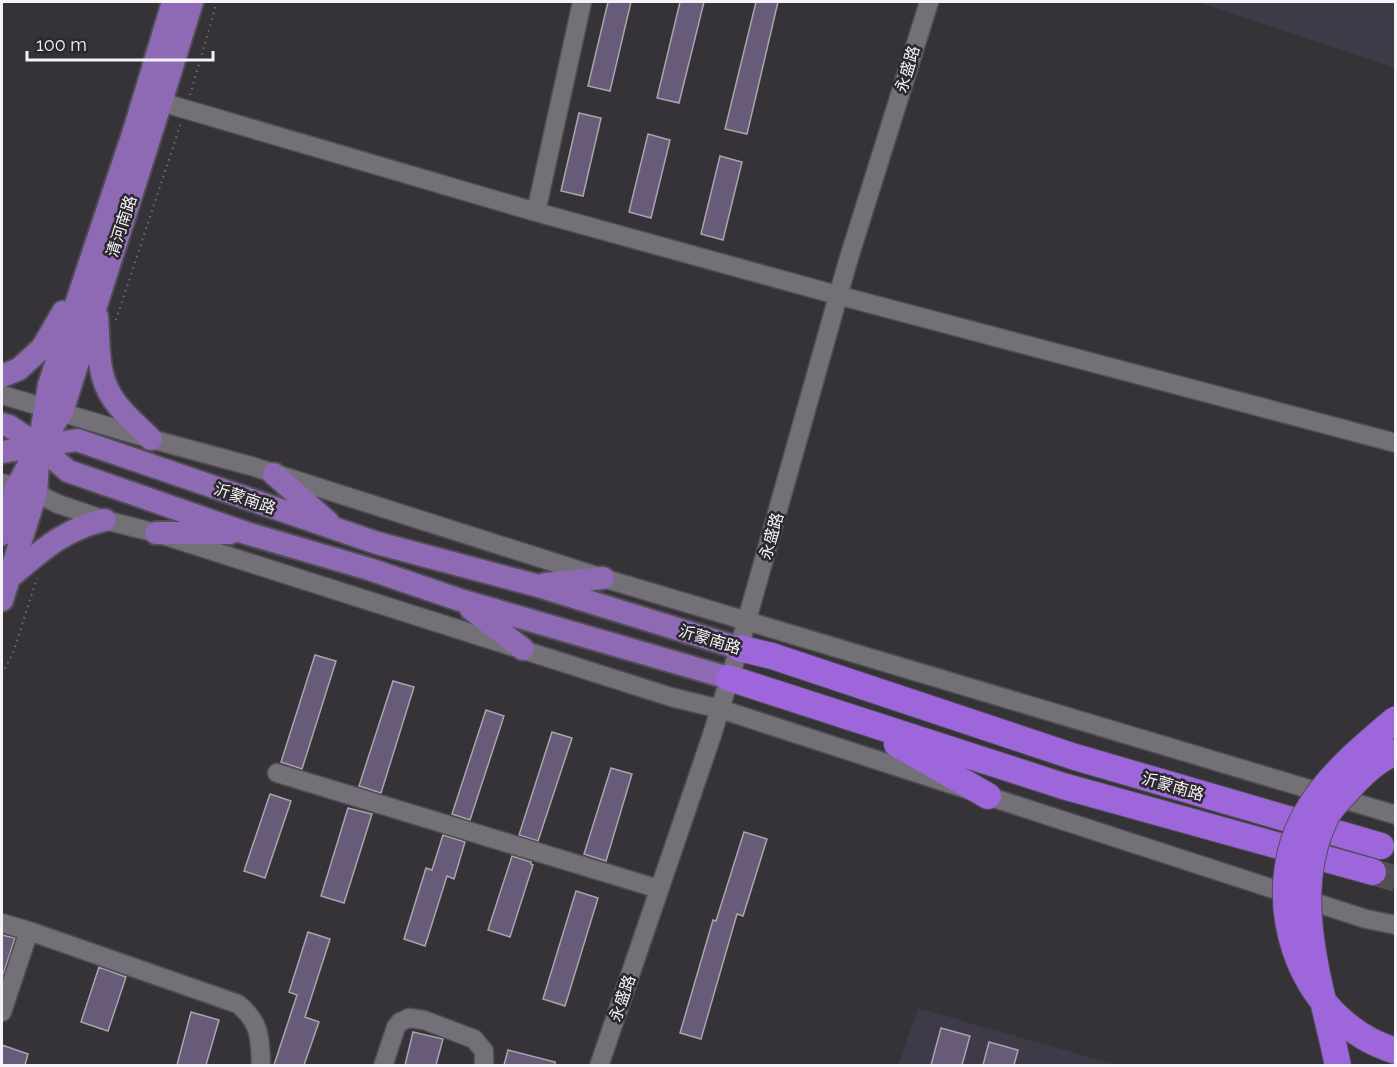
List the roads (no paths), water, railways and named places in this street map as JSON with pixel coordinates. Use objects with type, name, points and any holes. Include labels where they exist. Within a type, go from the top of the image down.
[{"type":"highway","name":"沂蒙南路","points":[[739,648],[772,656],[1075,758],[1381,846]]},
{"type":"highway","name":"沂蒙南路","points":[[729,678],[1063,786],[1373,872]]},
{"type":"highway","points":[[853,718],[988,796]]},
{"type":"highway","points":[[1395,719],[1363,747],[1328,783],[1310,807],[1294,838],[1287,874],[1285,910],[1293,945],[1306,977],[1334,1016],[1358,1034],[1395,1051]]},
{"type":"highway","points":[[1338,1065],[1319,986],[1310,935],[1309,882],[1315,848],[1326,816],[1356,780],[1389,754],[1395,752]]},
{"type":"main road","name":"清河南路","points":[[53,410],[49,385],[134,131],[173,2]]},
{"type":"main road","name":"清河南路","points":[[2,534],[18,488],[39,446],[96,306],[192,2]]},
{"type":"main road","points":[[2,376],[19,369],[42,348],[86,275]]},
{"type":"main road","points":[[96,306],[101,366],[108,390],[122,410],[151,439]]},
{"type":"main road","name":"沂蒙南路","points":[[2,424],[9,426],[39,446],[68,471],[246,533],[369,569],[460,600],[729,678]]},
{"type":"main road","name":"沂蒙南路","points":[[2,452],[77,440],[377,543],[536,585],[739,648]]},
{"type":"main road","points":[[274,474],[336,529]]},
{"type":"main road","name":"清河南路","points":[[2,600],[9,578],[18,488]]},
{"type":"main road","points":[[9,578],[47,546],[66,534],[84,525],[105,520]]},
{"type":"main road","points":[[156,533],[246,533]]},
{"type":"main road","points":[[536,585],[603,578]]},
{"type":"main road","points":[[460,600],[523,649]]},
{"type":"street","points":[[536,212],[582,2]]},
{"type":"street","name":"永盛路","points":[[599,1065],[739,648],[837,296],[929,2]]},
{"type":"street","points":[[161,102],[536,212],[837,296],[1395,443]]},
{"type":"street","points":[[2,395],[274,474],[603,578],[1395,815]]},
{"type":"street","points":[[18,488],[105,520],[156,533],[671,697],[720,709],[1366,919],[1395,925]]},
{"type":"street","points":[[277,773],[659,889]]},
{"type":"street","points":[[2,923],[238,1004],[251,1015],[260,1034],[261,1065]]},
{"type":"street","points":[[2,1012],[29,931]]},
{"type":"street","points":[[383,1065],[396,1027],[400,1022],[409,1018],[424,1020],[474,1039],[484,1051],[484,1065]]},
{"type":"tunnel","points":[[1373,872],[1396,879]]}]
